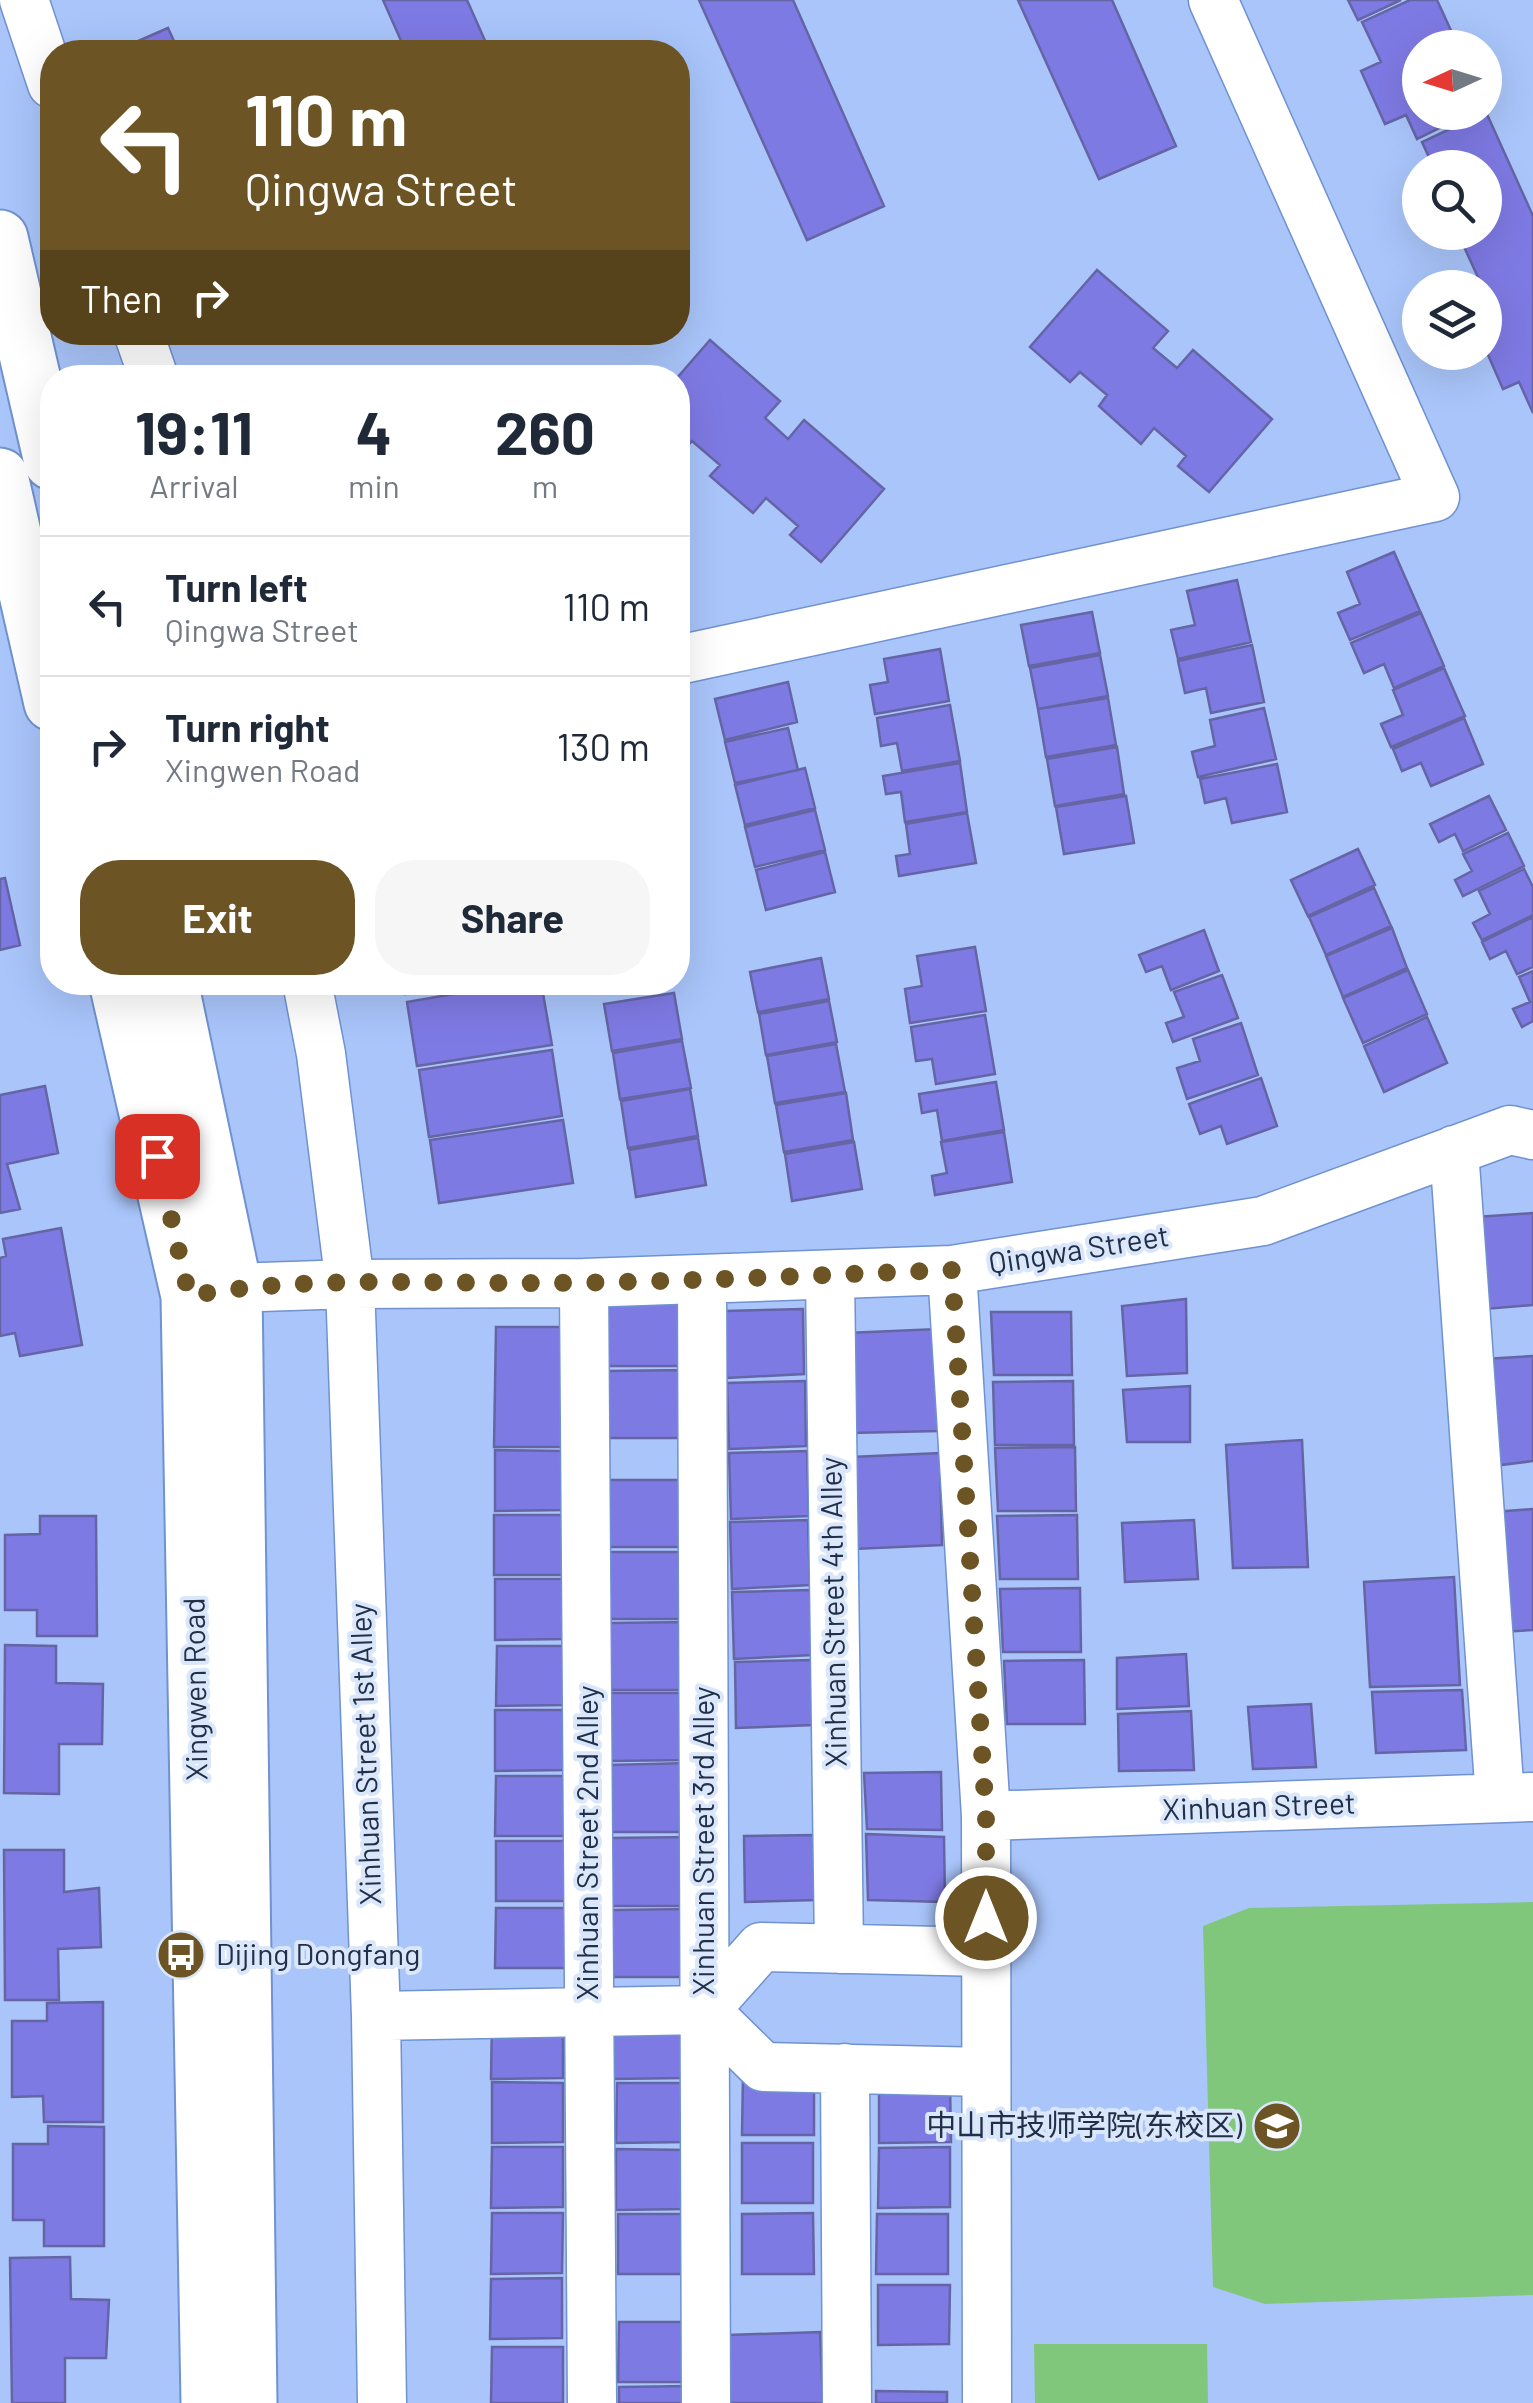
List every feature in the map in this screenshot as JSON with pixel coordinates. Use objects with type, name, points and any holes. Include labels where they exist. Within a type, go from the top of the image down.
[{"type":"main road","points":[[0,238],[40,410]]},
{"type":"main road","points":[[0,476],[40,651]]},
{"type":"main road","name":"Xingwen Road","points":[[121,995],[212,1292],[209,2403]]},
{"type":"main road","name":"Xingwen Road","points":[[172,995],[212,1292],[249,2403]]},
{"type":"street","points":[[24,0],[40,48]]},
{"type":"street","points":[[690,657],[1435,497],[1213,0]]},
{"type":"street","name":"Xinhuan Street 1st Alley","points":[[310,995],[321,1054],[350,1284],[376,2016],[382,2403]]},
{"type":"street","name":"Qingwa Street","points":[[212,1292],[350,1284],[584,1283],[952,1270],[1263,1222],[1510,1130],[1533,1135]]},
{"type":"street","points":[[1454,1150],[1517,1797]]},
{"type":"street","points":[[952,1270],[986,1816],[987,2403]]},
{"type":"street","name":"Xinhuan Street 4th Alley","points":[[830,1274],[839,1949]]},
{"type":"street","name":"Xinhuan Street 3rd Alley","points":[[702,1279],[706,2403]]},
{"type":"street","name":"Xinhuan Street 2nd Alley","points":[[584,1283],[592,2403]]},
{"type":"street","name":"Xinhuan Street","points":[[986,1816],[1517,1797]]},
{"type":"street","points":[[705,2010],[761,1948],[986,1952]]},
{"type":"street","points":[[376,2016],[705,2010],[763,2067],[986,2072]]},
{"type":"street","points":[[844,2068],[846,2403]]},
{"type":"green space","points":[[1533,1902],[1533,2295],[1265,2304],[1213,2287],[1203,1926],[1249,1908]]},
{"type":"green space","points":[[1034,2344],[1207,2344],[1208,2403],[1035,2403]]},
{"type":"building","points":[[383,0],[467,0],[485,40],[401,40]]},
{"type":"building","points":[[699,0],[793,0],[884,206],[807,240]]},
{"type":"building","points":[[1018,0],[1112,0],[1176,146],[1099,179]]},
{"type":"building","points":[[1348,0],[1401,0],[1358,20]]},
{"type":"building","points":[[1410,0],[1437,0],[1451,30],[1402,30],[1402,117],[1385,124],[1361,71],[1381,62],[1362,22]]},
{"type":"building","points":[[168,28],[174,40],[140,40]]},
{"type":"building","points":[[1413,130],[1435,130],[1417,139]]},
{"type":"building","points":[[1448,130],[1494,130],[1533,216],[1533,413],[1519,382],[1503,389],[1495,370],[1502,370],[1502,270],[1475,270],[1465,250],[1502,250],[1502,150],[1426,150],[1422,142]]},
{"type":"building","points":[[1097,270],[1168,331],[1153,348],[1177,368],[1193,350],[1272,419],[1209,492],[1178,466],[1186,456],[1154,428],[1141,444],[1099,406],[1107,395],[1080,372],[1070,382],[1030,347]]},
{"type":"building","points":[[710,340],[780,401],[765,418],[788,439],[804,420],[884,489],[821,562],[790,535],[798,526],[766,498],[753,513],[710,476],[720,465],[690,443],[688,365]]},
{"type":"building","points":[[1394,552],[1420,611],[1350,640],[1338,613],[1360,604],[1347,572]]},
{"type":"building","points":[[1237,580],[1251,642],[1178,659],[1171,630],[1195,625],[1187,591]]},
{"type":"building","points":[[1092,612],[1100,653],[1029,666],[1021,625]]},
{"type":"building","points":[[1421,613],[1444,666],[1394,688],[1384,664],[1364,673],[1351,643]]},
{"type":"building","points":[[1252,645],[1264,702],[1211,713],[1206,688],[1185,693],[1178,661]]},
{"type":"building","points":[[940,649],[949,701],[875,714],[870,685],[888,682],[884,659]]},
{"type":"building","points":[[1100,655],[1108,696],[1038,709],[1030,668]]},
{"type":"building","points":[[1444,668],[1465,716],[1391,747],[1381,724],[1403,715],[1393,690]]},
{"type":"building","points":[[788,682],[797,722],[725,740],[715,699]]},
{"type":"building","points":[[1108,698],[1116,745],[1046,757],[1038,709]]},
{"type":"building","points":[[950,705],[960,761],[902,771],[897,743],[881,746],[877,718]]},
{"type":"building","points":[[1264,708],[1276,759],[1198,777],[1192,752],[1215,746],[1210,720]]},
{"type":"building","points":[[1464,718],[1483,764],[1431,786],[1421,763],[1402,771],[1393,749]]},
{"type":"building","points":[[788,728],[798,770],[735,783],[725,742]]},
{"type":"building","points":[[1117,747],[1124,794],[1055,806],[1047,759]]},
{"type":"building","points":[[960,763],[967,812],[905,822],[901,792],[886,794],[883,776]]},
{"type":"building","points":[[1277,764],[1287,812],[1232,823],[1226,798],[1205,803],[1200,779]]},
{"type":"building","points":[[805,768],[815,808],[745,825],[735,785]]},
{"type":"building","points":[[1126,796],[1134,843],[1064,854],[1056,807]]},
{"type":"building","points":[[1489,796],[1506,830],[1463,851],[1455,834],[1439,842],[1430,824]]},
{"type":"building","points":[[815,810],[825,850],[755,867],[745,827]]},
{"type":"building","points":[[967,813],[976,863],[899,876],[896,856],[910,854],[906,824]]},
{"type":"building","points":[[1508,833],[1524,866],[1463,896],[1455,880],[1472,871],[1463,854]]},
{"type":"building","points":[[1358,849],[1375,885],[1308,916],[1291,880]]},
{"type":"building","points":[[825,852],[835,892],[766,910],[756,870]]},
{"type":"building","points":[[1524,869],[1533,887],[1533,915],[1482,940],[1473,923],[1490,914],[1479,891]]},
{"type":"building","points":[[5,878],[20,945],[0,950],[0,879]]},
{"type":"building","points":[[1374,888],[1391,926],[1326,955],[1309,917]]},
{"type":"building","points":[[1533,917],[1533,967],[1517,974],[1506,951],[1490,959],[1482,942]]},
{"type":"building","points":[[1392,928],[1407,968],[1343,997],[1326,956]]},
{"type":"building","points":[[1204,930],[1219,971],[1171,990],[1162,966],[1146,972],[1139,955]]},
{"type":"building","points":[[975,947],[986,1011],[910,1023],[905,989],[922,986],[917,956]]},
{"type":"building","points":[[821,958],[829,999],[758,1012],[750,972]]},
{"type":"building","points":[[1408,970],[1427,1014],[1363,1043],[1343,998]]},
{"type":"building","points":[[1533,971],[1533,1021],[1522,1027],[1513,1009],[1530,1002],[1519,977]]},
{"type":"building","points":[[1222,975],[1238,1018],[1173,1042],[1166,1023],[1184,1017],[1174,992]]},
{"type":"building","points":[[448,995],[543,995],[552,1045],[417,1066],[407,1002]]},
{"type":"building","points":[[674,995],[682,1039],[612,1051],[604,1004]]},
{"type":"building","points":[[829,1001],[837,1042],[766,1055],[759,1014]]},
{"type":"building","points":[[985,1015],[995,1074],[936,1084],[932,1059],[916,1061],[911,1027]]},
{"type":"building","points":[[1427,1017],[1447,1063],[1384,1092],[1364,1046]]},
{"type":"building","points":[[1241,1023],[1258,1075],[1187,1099],[1177,1068],[1200,1061],[1193,1039]]},
{"type":"building","points":[[682,1041],[691,1088],[620,1099],[613,1053]]},
{"type":"building","points":[[836,1044],[845,1092],[775,1103],[767,1056]]},
{"type":"building","points":[[552,1050],[562,1116],[429,1137],[419,1070]]},
{"type":"building","points":[[1261,1078],[1277,1126],[1227,1144],[1221,1126],[1200,1134],[1189,1104]]},
{"type":"building","points":[[996,1082],[1004,1130],[942,1141],[937,1110],[922,1113],[919,1094]]},
{"type":"building","points":[[45,1086],[58,1153],[7,1164],[20,1209],[0,1213],[0,1095]]},
{"type":"building","points":[[690,1089],[698,1136],[628,1148],[621,1101]]},
{"type":"building","points":[[846,1093],[853,1140],[784,1152],[776,1105]]},
{"type":"building","points":[[563,1120],[573,1183],[439,1203],[430,1140]]},
{"type":"building","points":[[1004,1132],[1012,1182],[935,1195],[932,1176],[947,1173],[941,1142]]},
{"type":"building","points":[[698,1138],[706,1185],[636,1197],[629,1150]]},
{"type":"building","points":[[854,1142],[862,1189],[792,1201],[785,1154]]},
{"type":"building","points":[[1533,1213],[1533,1305],[1485,1309],[1477,1217]]},
{"type":"building","points":[[61,1228],[82,1345],[20,1356],[15,1333],[0,1336],[0,1258],[6,1256],[3,1239]]},
{"type":"building","points":[[607,1298],[687,1298],[687,1366],[608,1366]]},
{"type":"building","points":[[1186,1299],[1187,1373],[1127,1376],[1122,1306]]},
{"type":"building","points":[[803,1309],[804,1374],[727,1378],[725,1311]]},
{"type":"building","points":[[991,1312],[1071,1312],[1072,1375],[994,1375]]},
{"type":"building","points":[[496,1327],[569,1327],[566,1447],[494,1447]]},
{"type":"building","points":[[938,1329],[938,1431],[851,1433],[847,1333]]},
{"type":"building","points":[[1533,1356],[1533,1461],[1493,1466],[1485,1359]]},
{"type":"building","points":[[689,1370],[688,1438],[609,1438],[608,1371]]},
{"type":"building","points":[[805,1381],[806,1446],[729,1449],[727,1383]]},
{"type":"building","points":[[1073,1381],[1074,1445],[995,1445],[993,1382]]},
{"type":"building","points":[[1190,1386],[1190,1442],[1127,1442],[1123,1390]]},
{"type":"building","points":[[1302,1440],[1308,1567],[1233,1568],[1226,1445]]},
{"type":"building","points":[[1075,1447],[1076,1511],[998,1511],[995,1448]]},
{"type":"building","points":[[495,1450],[566,1451],[567,1510],[495,1511]]},
{"type":"building","points":[[807,1451],[809,1516],[731,1519],[729,1453]]},
{"type":"building","points":[[940,1453],[942,1545],[854,1549],[852,1457]]},
{"type":"building","points":[[608,1480],[688,1480],[688,1547],[609,1547]]},
{"type":"building","points":[[1533,1509],[1533,1630],[1501,1632],[1493,1512]]},
{"type":"building","points":[[494,1515],[566,1515],[565,1575],[494,1575]]},
{"type":"building","points":[[1077,1515],[1078,1579],[1000,1579],[997,1516]]},
{"type":"building","points":[[40,1516],[96,1516],[97,1636],[37,1636],[37,1610],[5,1610],[5,1535],[40,1534]]},
{"type":"building","points":[[808,1520],[810,1585],[732,1589],[730,1522]]},
{"type":"building","points":[[1194,1520],[1198,1579],[1125,1582],[1122,1523]]},
{"type":"building","points":[[609,1552],[689,1552],[689,1619],[610,1619]]},
{"type":"building","points":[[1454,1577],[1460,1685],[1370,1687],[1364,1582]]},
{"type":"building","points":[[495,1579],[566,1579],[567,1639],[495,1640]]},
{"type":"building","points":[[1080,1588],[1081,1652],[1003,1652],[1000,1589]]},
{"type":"building","points":[[810,1590],[812,1655],[734,1659],[732,1592]]},
{"type":"building","points":[[690,1622],[689,1690],[611,1690],[609,1623]]},
{"type":"building","points":[[5,1645],[56,1646],[56,1683],[103,1684],[102,1744],[59,1744],[59,1794],[4,1793]]},
{"type":"building","points":[[497,1646],[568,1646],[568,1705],[496,1706]]},
{"type":"building","points":[[1186,1654],[1189,1706],[1117,1709],[1117,1658]]},
{"type":"building","points":[[813,1660],[814,1725],[736,1728],[735,1662]]},
{"type":"building","points":[[1084,1660],[1085,1724],[1007,1724],[1004,1661]]},
{"type":"building","points":[[1462,1690],[1466,1750],[1376,1753],[1372,1692]]},
{"type":"building","points":[[609,1693],[689,1693],[689,1760],[610,1761]]},
{"type":"building","points":[[1311,1704],[1316,1767],[1253,1769],[1248,1707]]},
{"type":"building","points":[[495,1710],[566,1710],[567,1770],[495,1771]]},
{"type":"building","points":[[1191,1711],[1194,1770],[1119,1771],[1118,1714]]},
{"type":"building","points":[[689,1763],[688,1832],[610,1832],[608,1765]]},
{"type":"building","points":[[941,1772],[942,1830],[867,1829],[864,1773]]},
{"type":"building","points":[[496,1776],[567,1776],[567,1836],[495,1836]]},
{"type":"building","points":[[866,1834],[944,1837],[945,1902],[868,1900]]},
{"type":"building","points":[[815,1835],[816,1900],[745,1902],[744,1836]]},
{"type":"building","points":[[690,1837],[690,1906],[611,1906],[610,1838]]},
{"type":"building","points":[[496,1841],[567,1841],[567,1901],[496,1901]]},
{"type":"building","points":[[4,1850],[64,1850],[64,1892],[99,1888],[101,1947],[58,1949],[59,2000],[5,2000]]},
{"type":"building","points":[[496,1908],[567,1908],[567,1968],[495,1968]]},
{"type":"building","points":[[691,1909],[691,1977],[612,1977],[611,1910]]},
{"type":"building","points":[[103,2002],[103,2122],[44,2122],[43,2096],[12,2097],[12,2021],[47,2021],[47,2003]]},
{"type":"building","points":[[492,2018],[563,2018],[563,2078],[491,2079]]},
{"type":"building","points":[[613,2018],[683,2018],[684,2078],[612,2079]]},
{"type":"building","points":[[743,2075],[814,2075],[814,2135],[742,2135]]},
{"type":"building","points":[[492,2082],[563,2083],[563,2142],[492,2143]]},
{"type":"building","points":[[879,2082],[950,2082],[951,2142],[879,2143]]},
{"type":"building","points":[[617,2083],[688,2083],[688,2142],[616,2143]]},
{"type":"building","points":[[48,2126],[104,2127],[104,2246],[44,2246],[44,2220],[13,2220],[13,2144],[48,2144]]},
{"type":"building","points":[[742,2143],[813,2143],[813,2203],[742,2203]]},
{"type":"building","points":[[492,2147],[563,2147],[563,2207],[491,2208]]},
{"type":"building","points":[[950,2147],[950,2207],[878,2208],[879,2148]]},
{"type":"building","points":[[616,2149],[687,2150],[687,2209],[616,2210]]},
{"type":"building","points":[[492,2213],[563,2213],[562,2273],[491,2274]]},
{"type":"building","points":[[813,2213],[814,2274],[742,2274],[742,2214]]},
{"type":"building","points":[[618,2214],[689,2214],[690,2274],[618,2274]]},
{"type":"building","points":[[877,2214],[948,2214],[948,2274],[876,2274]]},
{"type":"building","points":[[70,2257],[71,2299],[109,2300],[106,2358],[65,2358],[65,2403],[12,2403],[10,2258]]},
{"type":"building","points":[[562,2278],[562,2338],[490,2339],[491,2279]]},
{"type":"building","points":[[878,2285],[950,2285],[949,2344],[878,2345]]},
{"type":"building","points":[[619,2322],[690,2322],[689,2382],[618,2382]]},
{"type":"building","points":[[820,2332],[823,2403],[730,2403],[728,2335]]},
{"type":"building","points":[[492,2347],[563,2347],[563,2403],[491,2403]]},
{"type":"building","points":[[690,2386],[690,2403],[619,2403],[619,2387]]},
{"type":"building","points":[[876,2391],[947,2392],[947,2403],[876,2403]]},
{"type":"place","name":"Dijing Dongfang","points":[[181,1955]]},
{"type":"place","name":"中山市技师学院(东校区)","points":[[1277,2126]]},
{"type":"route","points":[[157,1156],[189,1296],[234,1288],[311,1285],[584,1283],[952,1270],[986,1816],[986,1918]]}]
